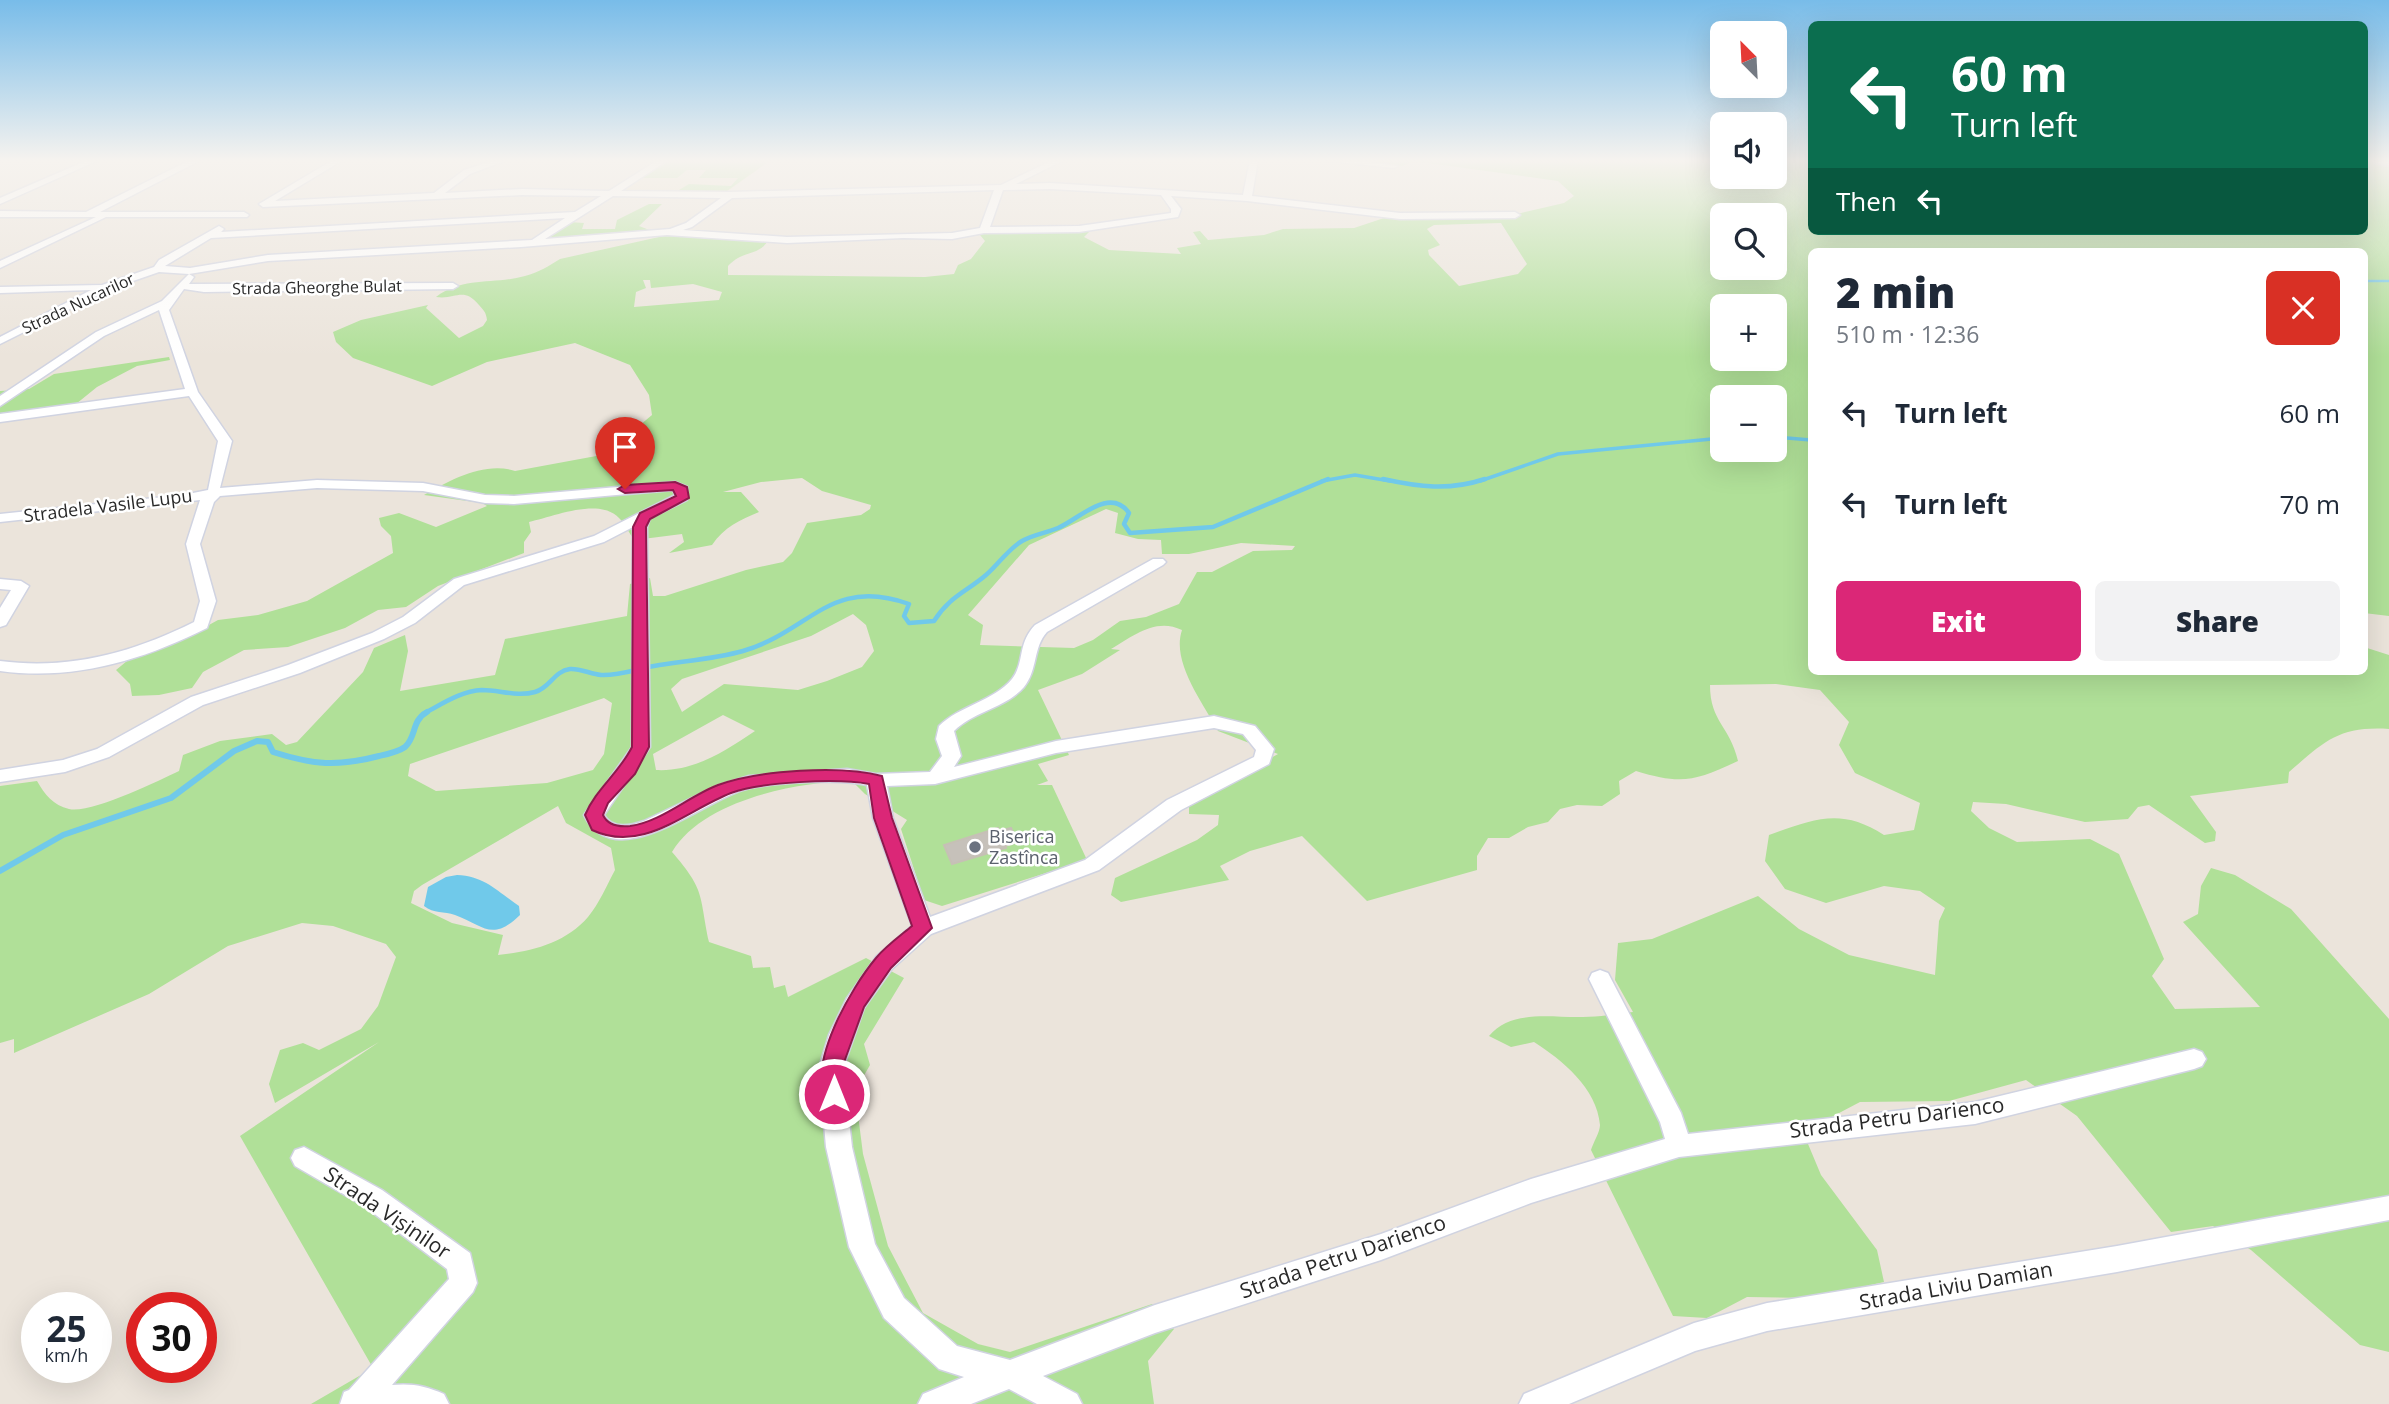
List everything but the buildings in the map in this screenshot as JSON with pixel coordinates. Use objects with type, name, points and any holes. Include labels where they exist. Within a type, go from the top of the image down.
[{"type":"street","points":[[0,265],[84,226]]},
{"type":"street","points":[[158,269],[163,262],[227,226]]},
{"type":"street","points":[[211,235],[384,226]]},
{"type":"street","points":[[521,244],[541,238],[561,226]]},
{"type":"street","points":[[667,232],[687,226]]},
{"type":"street","points":[[984,230],[985,226]]},
{"type":"street","points":[[158,269],[190,271],[268,258],[521,244],[667,232],[786,240],[903,234],[952,236],[984,230],[1079,229],[1103,226]]},
{"type":"street","name":"Strada Nucarilor","points":[[0,341],[106,287],[158,269]]},
{"type":"street","points":[[0,402],[100,334],[166,303],[191,275],[190,271]]},
{"type":"street","name":"Strada Gheorghe Bulat","points":[[182,286],[204,289],[453,286]]},
{"type":"street","points":[[0,290],[106,287]]},
{"type":"street","points":[[0,666],[29,670],[107,661],[152,647],[201,625],[208,601],[193,544],[207,499],[216,492],[213,487],[225,441],[192,392],[164,310],[166,303]]},
{"type":"street","points":[[0,418],[192,392]]},
{"type":"street","name":"Stradela Vasile Lupu","points":[[6,517],[170,500],[216,492],[317,484],[423,486],[485,499],[514,500],[651,486],[675,486],[682,490],[682,498],[676,503],[644,516]]},
{"type":"street","points":[[0,776],[65,766],[103,752],[197,701],[294,669],[378,636],[409,620],[459,582],[599,539],[644,516]]},
{"type":"street","points":[[644,516],[640,527],[639,577],[641,747],[629,770],[600,801],[594,815],[599,825],[612,832],[632,832],[651,826],[724,790],[749,782],[847,775],[876,780],[935,778],[1056,747],[1214,722],[1249,730],[1265,749],[1262,760],[1174,805],[1092,865],[923,928],[884,963],[855,1004],[841,1035],[831,1068],[839,1147],[862,1248],[894,1308],[949,1359],[1010,1374],[1067,1404]]},
{"type":"street","points":[[0,529],[6,517]]},
{"type":"street","points":[[935,778],[951,760],[953,750],[945,730],[964,712],[1011,688],[1022,677],[1035,631],[1158,562]]},
{"type":"street","points":[[0,584],[21,586],[0,622]]},
{"type":"street","points":[[876,780],[883,818],[923,928]]},
{"type":"street","points":[[1600,979],[1672,1121],[1679,1146]]},
{"type":"street","name":"Strada Petru Darienco","points":[[1010,1374],[1155,1319],[1381,1247],[1531,1191],[1679,1146],[1975,1113],[2193,1059]]},
{"type":"street","name":"Strada Vișinilor","points":[[304,1158],[373,1198],[460,1262],[463,1283],[354,1402]]},
{"type":"street","name":"Strada Liviu Damian","points":[[1534,1404],[1694,1338],[1768,1317],[2117,1259],[2389,1208]]},
{"type":"street","points":[[933,1404],[1010,1374]]},
{"type":"street","name":"Strada Vișinilor","points":[[354,1402],[415,1398],[434,1404]]},
{"type":"green space","points":[[564,226],[583,226],[582,229],[615,229],[616,226],[640,226],[652,231],[547,239]]},
{"type":"green space","points":[[1433,226],[1427,229],[1440,245],[1428,250],[1429,255],[1459,286],[1518,274],[1527,264],[1503,226],[1710,226],[1710,280],[1787,280],[1787,226],[1808,226],[1808,235],[2368,235],[2368,226],[2389,226],[2389,616],[2368,613],[2368,248],[1808,248],[1808,675],[2368,675],[2368,648],[2389,655],[2389,729],[2357,730],[2334,738],[2289,772],[2288,783],[2190,796],[2216,832],[2215,841],[2205,843],[2149,805],[2138,807],[2128,819],[2085,822],[2006,804],[1973,802],[1971,811],[1989,828],[2017,842],[2090,839],[2119,854],[2164,959],[2152,976],[2175,1009],[2260,1007],[2183,922],[2198,914],[2201,886],[2211,868],[2235,875],[2291,909],[2389,1019],[2389,1352],[2360,1345],[2251,1250],[2213,1226],[2171,1232],[2077,1116],[2026,1080],[1949,1101],[1860,1102],[1803,1132],[1821,1175],[1877,1250],[1884,1282],[1813,1298],[1747,1297],[1707,1318],[1673,1316],[1591,1150],[1600,1125],[1592,1099],[1585,1087],[1556,1057],[1534,1042],[1511,1047],[1489,1036],[1498,1027],[1520,1018],[1589,1017],[1633,1012],[1615,980],[1618,943],[1652,939],[1758,896],[1799,929],[1849,955],[1935,975],[1939,921],[1945,908],[1920,891],[1884,886],[1826,903],[1785,889],[1765,861],[1769,835],[1827,818],[1854,821],[1884,835],[1914,830],[1920,803],[1855,773],[1839,745],[1849,722],[1820,690],[1776,684],[1710,685],[1713,708],[1738,761],[1688,779],[1665,778],[1636,771],[1619,781],[1620,794],[1602,806],[1577,805],[1560,809],[1548,822],[1528,827],[1509,838],[1488,838],[1477,856],[1477,870],[1367,901],[1302,836],[1250,851],[1220,866],[1229,880],[1121,902],[1111,895],[1115,878],[1197,840],[1218,825],[1219,815],[1189,814],[1189,803],[1278,754],[1218,731],[1185,669],[1180,642],[1182,630],[1163,626],[1136,634],[1111,649],[1120,650],[1082,674],[1038,690],[1069,755],[1038,764],[1048,781],[1037,785],[1052,785],[1087,860],[942,906],[924,900],[901,829],[907,820],[865,794],[852,781],[805,785],[753,797],[705,819],[686,834],[672,852],[691,876],[700,894],[709,942],[751,956],[753,968],[770,967],[774,988],[785,985],[788,997],[866,958],[904,978],[864,1044],[870,1065],[855,1091],[863,1154],[888,1246],[923,1313],[978,1344],[1010,1352],[1152,1304],[1174,1329],[1148,1361],[1154,1404],[311,1404],[373,1368],[240,1136],[379,1042],[275,1103],[269,1084],[280,1050],[303,1043],[319,1050],[361,1029],[378,1006],[396,957],[386,944],[333,926],[302,923],[228,946],[149,994],[14,1053],[14,1039],[0,1043],[0,786],[37,781],[46,795],[63,807],[93,807],[179,771],[183,755],[220,741],[272,734],[286,745],[297,742],[363,672],[374,648],[405,635],[408,651],[400,691],[495,675],[505,639],[627,616],[630,584],[650,578],[653,596],[665,596],[746,570],[783,562],[792,553],[807,523],[861,515],[870,509],[871,505],[822,491],[802,478],[761,482],[723,492],[741,492],[759,512],[727,529],[712,545],[669,553],[684,542],[682,534],[635,540],[621,520],[610,512],[588,509],[563,513],[529,522],[531,532],[524,542],[524,553],[438,586],[406,607],[378,610],[345,628],[288,647],[244,650],[203,672],[192,688],[159,695],[132,696],[130,684],[116,670],[127,661],[187,637],[218,620],[258,615],[307,601],[393,553],[391,536],[381,526],[379,518],[399,513],[436,527],[487,506],[424,495],[445,484],[480,470],[492,468],[515,471],[645,447],[649,440],[634,430],[652,415],[649,395],[630,365],[575,343],[487,362],[432,386],[353,358],[336,342],[333,332],[361,320],[428,305],[426,308],[459,338],[483,326],[487,320],[486,315],[468,296],[436,297],[447,290],[468,284],[513,279],[544,269],[560,259],[677,233],[767,242],[728,266],[728,275],[925,277],[954,274],[958,265],[971,259],[985,241],[980,235],[950,238],[978,228],[1092,229],[1084,237],[1109,250],[1181,254],[1177,248],[1201,244],[1193,232],[1200,231],[1208,240],[1264,235],[1283,229]],"holes":[[[643,280],[650,280],[651,288],[693,284],[722,292],[719,300],[634,307],[636,292],[646,288]],[[1106,509],[1118,513],[1115,533],[1138,539],[1161,540],[1162,554],[1189,554],[1241,543],[1295,546],[1292,550],[1253,551],[1212,572],[1197,572],[1179,604],[1146,617],[1120,621],[1093,640],[1074,648],[980,645],[983,625],[968,615],[1029,545]],[[853,614],[866,625],[874,651],[862,667],[798,690],[724,684],[682,712],[671,689],[682,679],[811,636]],[[604,698],[612,703],[604,754],[593,770],[547,783],[436,791],[408,776],[410,764]],[[723,715],[755,731],[721,753],[696,764],[656,770],[653,754]],[[558,806],[566,823],[611,848],[615,870],[592,912],[579,926],[547,945],[498,955],[503,935],[452,923],[411,903],[414,891]]]},
{"type":"green space","points":[[169,357],[170,360],[137,366],[97,387],[76,404],[0,416],[0,391],[29,389],[54,374]]},
{"type":"water","points":[[457,875],[476,878],[491,886],[519,906],[520,915],[495,930],[424,906],[428,887],[446,877]]},
{"type":"waterway","points":[[2368,281],[2389,281]]},
{"type":"waterway","points":[[1787,438],[1808,440]]},
{"type":"waterway","points":[[1480,481],[1558,454],[1710,439]]},
{"type":"waterway","points":[[1324,481],[1355,475],[1390,481]]},
{"type":"waterway","points":[[1324,481],[1328,479]]},
{"type":"waterway","points":[[1383,479],[1434,486],[1459,485],[1485,479]]},
{"type":"waterway","points":[[423,714],[474,691],[522,694],[535,692],[560,673],[570,669],[601,675],[614,674],[743,651],[766,642],[840,601],[859,597],[882,597],[909,604],[904,616],[909,623],[934,621],[952,600],[986,575],[1017,544],[1058,528],[1094,507],[1113,503],[1121,506],[1129,513],[1124,524],[1130,533],[1213,527],[1324,481]]},
{"type":"waterway","points":[[0,871],[63,835],[171,798],[234,751],[257,741],[268,742],[273,752],[301,760],[326,763],[364,760],[405,747],[418,720],[427,712]]},
{"type":"place","name":"Biserica Zastînca","points":[[975,847]]},
{"type":"route","points":[[625,489],[675,486],[682,490],[682,498],[644,516],[640,527],[641,747],[629,770],[600,801],[594,815],[599,825],[612,832],[632,832],[651,826],[724,790],[749,782],[847,775],[876,780],[883,818],[905,872],[923,928],[884,963],[855,1004],[841,1035],[831,1068],[834,1094]]}]
